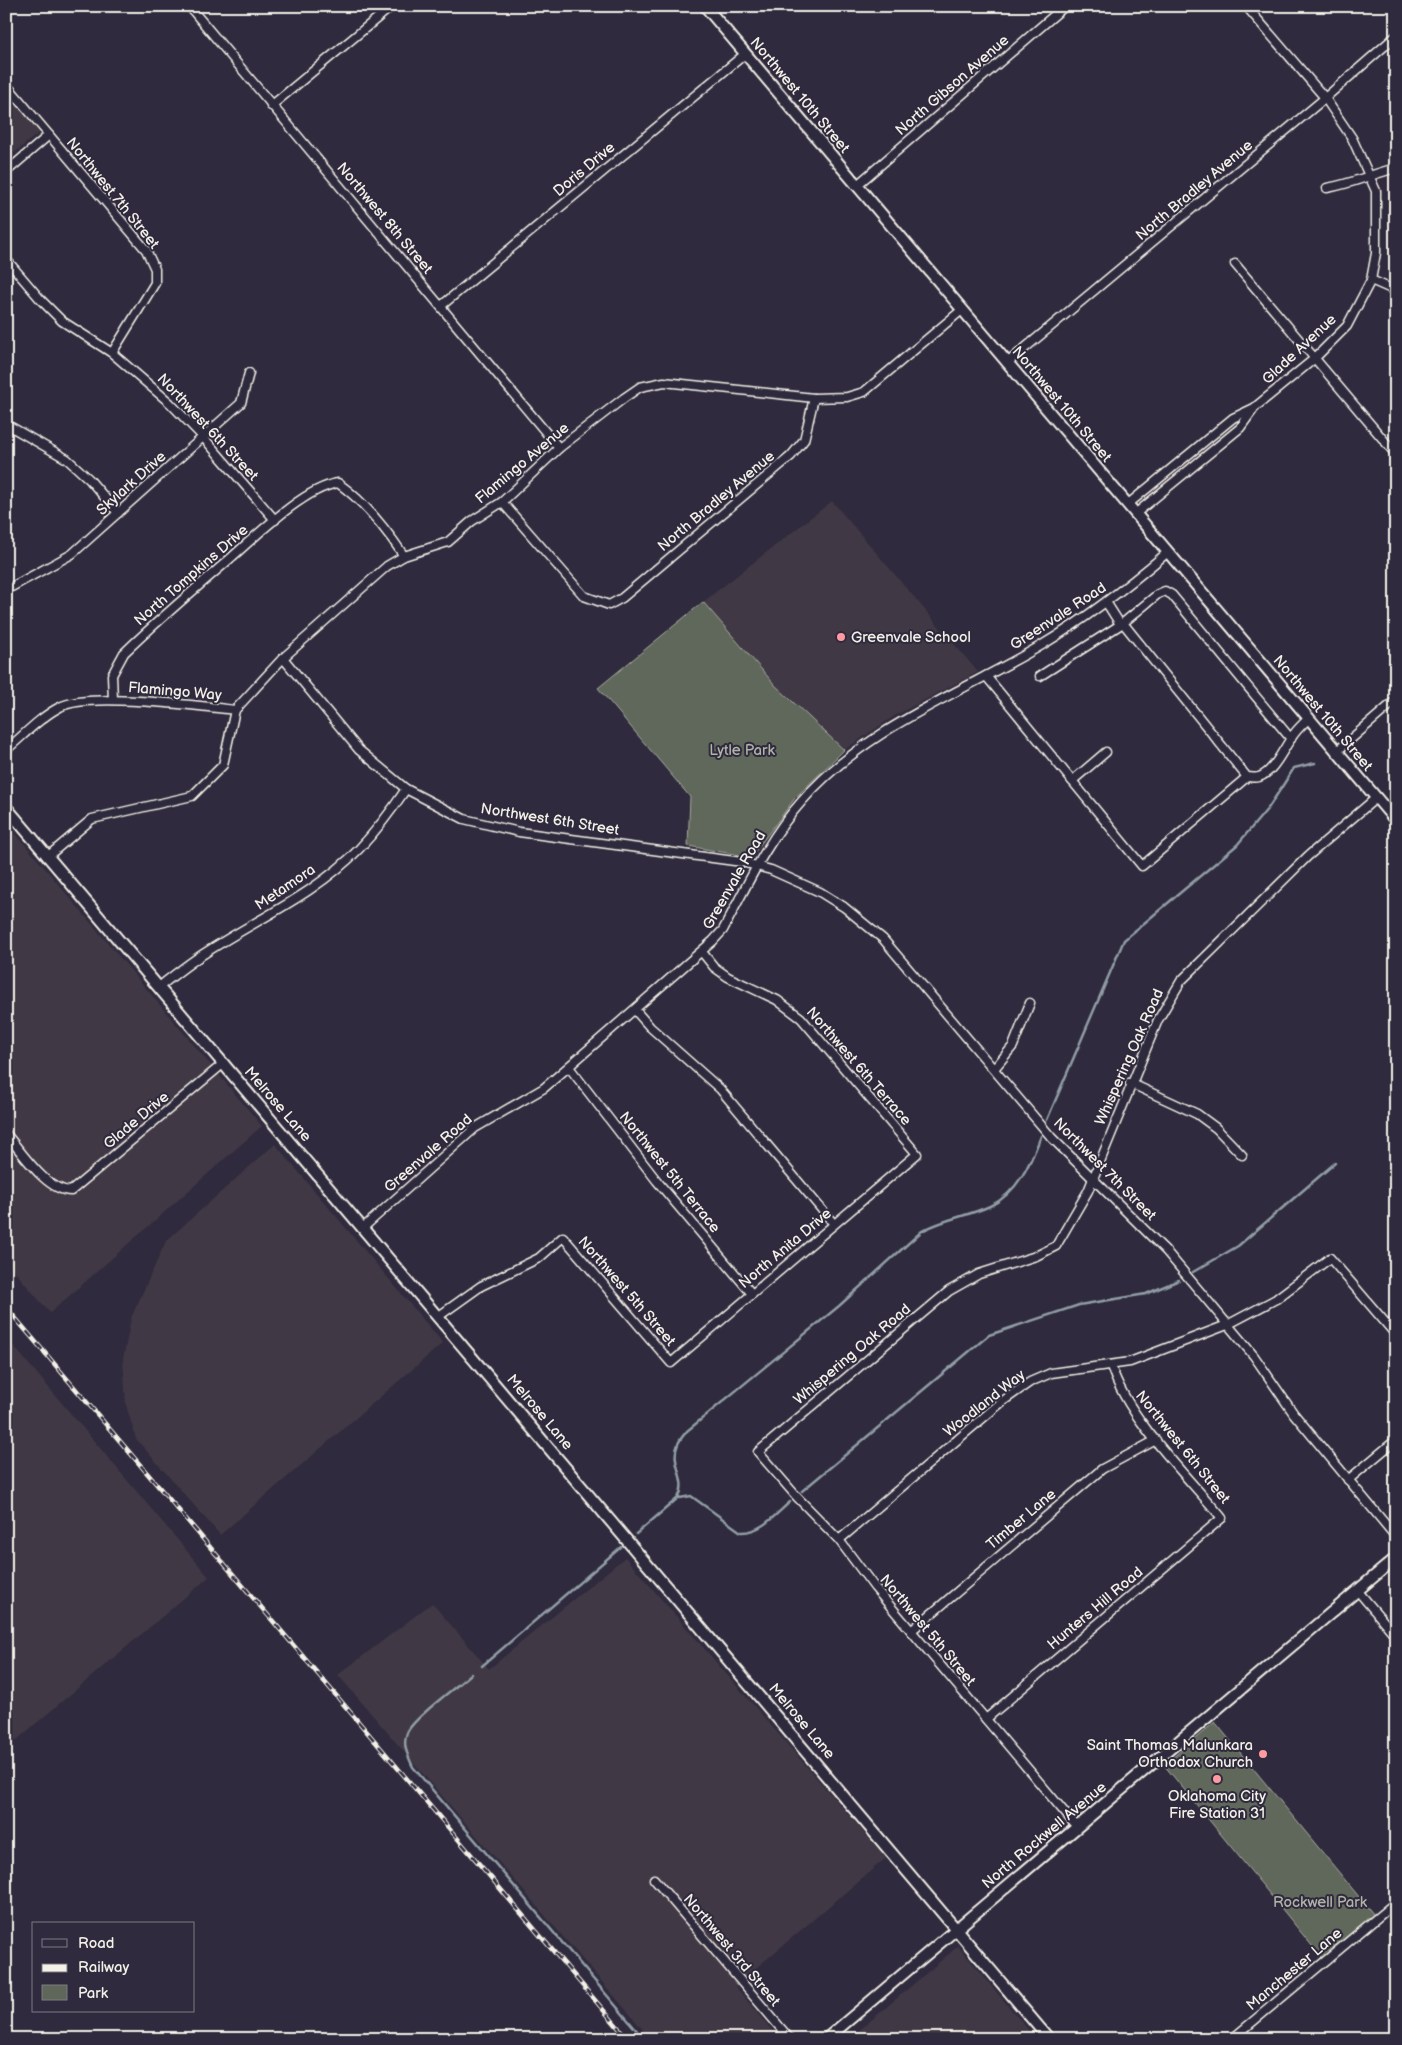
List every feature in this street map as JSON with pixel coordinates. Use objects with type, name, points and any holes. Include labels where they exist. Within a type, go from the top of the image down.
[{"type":"main road","name":"Northwest 10th Street","points":[[705,6],[1396,821]]},
{"type":"main road","name":"Melrose Lane","points":[[6,807],[364,1227],[1049,2039]]},
{"type":"main road","name":"North Rockwell Avenue","points":[[826,2039],[1396,1558]]},
{"type":"street","name":"Northwest 8th Street","points":[[189,6],[560,448]]},
{"type":"street","points":[[271,106],[392,6]]},
{"type":"street","name":"North Gibson Avenue","points":[[856,186],[1065,6]]},
{"type":"street","name":"Glade Avenue","points":[[1127,504],[1233,418],[1254,408],[1314,359],[1347,326],[1371,280],[1376,253],[1378,215],[1376,191],[1352,138],[1325,98],[1246,6]]},
{"type":"street","name":"North Bradley Avenue","points":[[1008,363],[1325,98],[1396,36]]},
{"type":"street","name":"Doris Drive","points":[[441,306],[745,54]]},
{"type":"street","name":"Northwest 7th Street","points":[[6,84],[146,250],[155,269],[155,283],[112,353]]},
{"type":"street","points":[[6,172],[49,135]]},
{"type":"street","points":[[1327,188],[1349,184],[1396,168]]},
{"type":"street","name":"Northwest 6th Street","points":[[6,259],[41,300],[62,321],[112,353],[148,383],[203,437],[275,520]]},
{"type":"street","points":[[1235,264],[1393,451]]},
{"type":"street","points":[[1371,280],[1396,291]]},
{"type":"street","name":"Flamingo Avenue","points":[[235,710],[283,658],[387,566],[404,556],[448,542],[472,521],[502,502],[560,448],[640,387],[664,382],[814,398],[847,397],[864,392],[962,309]]},
{"type":"street","name":"Skylark Drive","points":[[6,590],[72,554],[241,404],[249,373]]},
{"type":"street","name":"North Bradley Avenue","points":[[502,502],[584,596],[609,605],[622,598],[791,456],[804,440],[814,398]]},
{"type":"street","name":"Glade Avenue","points":[[1135,514],[1240,428],[1254,408]]},
{"type":"street","points":[[1233,418],[1240,428]]},
{"type":"street","points":[[6,424],[67,459],[89,479],[118,513]]},
{"type":"street","points":[[1187,454],[1196,464]]},
{"type":"street","name":"North Tompkins Drive","points":[[113,700],[112,675],[124,653],[275,520],[308,495],[329,484],[338,482],[354,494],[391,536],[404,556]]},
{"type":"street","name":"Greenvale Road","points":[[364,1227],[475,1128],[537,1092],[569,1067],[702,952],[723,930],[756,866],[801,801],[875,736],[1043,644],[1106,602],[1168,552]]},
{"type":"street","points":[[1040,676],[1121,624],[1158,594],[1165,591],[1172,595],[1291,738]]},
{"type":"street","points":[[1106,602],[1121,624],[1247,777],[1257,778],[1263,775],[1308,719]]},
{"type":"street","name":"Northwest 6th Street","points":[[283,658],[359,750],[406,789],[464,819],[519,832],[717,857],[756,866]]},
{"type":"street","points":[[986,676],[1142,866],[1247,777]]},
{"type":"street","points":[[6,750],[61,706],[113,700]]},
{"type":"street","name":"Flamingo Way","points":[[113,700],[235,710]]},
{"type":"street","points":[[1336,752],[1396,700]]},
{"type":"street","points":[[48,857],[92,819],[192,796],[223,765],[235,710]]},
{"type":"street","points":[[1072,781],[1106,752]]},
{"type":"street","name":"Metamora","points":[[159,986],[205,953],[275,912],[323,879],[358,850],[386,819],[406,789]]},
{"type":"street","name":"Whispering Oak Road","points":[[758,1452],[949,1290],[979,1274],[1036,1256],[1056,1246],[1088,1191],[1130,1083],[1161,1014],[1181,981],[1308,856],[1376,798]]},
{"type":"street","name":"Northwest 7th Street","points":[[756,866],[795,879],[820,892],[865,923],[883,939],[1052,1138],[1136,1220],[1186,1276],[1254,1356],[1294,1414],[1396,1537]]},
{"type":"street","name":"Northwest 6th Terrace","points":[[702,952],[721,972],[777,1000],[801,1018],[917,1154]]},
{"type":"street","points":[[994,1069],[1013,1046],[1030,1003]]},
{"type":"street","points":[[635,1010],[650,1027],[720,1089],[834,1224]]},
{"type":"street","name":"Glade Drive","points":[[6,1134],[48,1182],[63,1191],[71,1191],[83,1183],[224,1064]]},
{"type":"street","name":"Northwest 5th Terrace","points":[[569,1067],[657,1182],[752,1294]]},
{"type":"street","points":[[1130,1083],[1197,1114],[1216,1128],[1242,1154]]},
{"type":"street","name":"North Anita Drive","points":[[671,1363],[917,1154]]},
{"type":"street","name":"Northwest 5th Street","points":[[439,1316],[481,1286],[539,1258],[563,1237],[671,1363]]},
{"type":"street","name":"Woodland Way","points":[[839,1540],[1018,1390],[1051,1373],[1111,1366],[1153,1354],[1227,1325],[1276,1299],[1330,1258],[1396,1335]]},
{"type":"street","name":"Northwest 6th Street","points":[[1111,1366],[1117,1386],[1156,1440],[1222,1518]]},
{"type":"street","name":"Timber Lane","points":[[911,1631],[1102,1469],[1156,1440]]},
{"type":"street","points":[[1348,1480],[1396,1440]]},
{"type":"street","name":"Northwest 5th Street","points":[[758,1452],[796,1497],[839,1540],[874,1588],[1076,1827]]},
{"type":"street","name":"Hunters Hill Road","points":[[986,1719],[1222,1518]]},
{"type":"street","points":[[1358,1590],[1396,1636]]},
{"type":"street","name":"Northwest 3rd Street","points":[[654,1879],[790,2039]]},
{"type":"street","name":"Manchester Lane","points":[[1232,2039],[1396,1902]]},
{"type":"shaded area","points":[[6,92],[40,132],[6,160]]},
{"type":"shaded area","name":"Greenvale School","points":[[832,501],[978,672],[896,715],[844,750],[775,685],[703,602]]},
{"type":"shaded area","points":[[6,822],[262,1126],[50,1313],[6,1261]]},
{"type":"shaded area","points":[[275,1144],[443,1343],[220,1535],[136,1439],[126,1405],[123,1359],[131,1318],[166,1241]]},
{"type":"shaded area","points":[[6,1337],[209,1577],[6,1749]]},
{"type":"shaded area","points":[[625,1557],[886,1858],[735,1986],[779,2039],[651,2039],[338,1675],[432,1603],[489,1669]]},
{"type":"shaded area","points":[[958,1946],[1036,2039],[849,2039]]},
{"type":"green space","name":"Lytle Park","points":[[703,602],[775,685],[844,750],[795,798],[751,857],[688,846],[690,797],[598,688]]},
{"type":"green space","name":"Rockwell Park","points":[[1215,1722],[1374,1915],[1322,1958],[1164,1765]]},
{"type":"waterway","points":[[1047,1120],[1124,940],[1237,845],[1269,807],[1294,768],[1315,763]]},
{"type":"waterway","points":[[636,1534],[678,1498],[681,1485],[676,1451],[679,1442],[687,1431],[839,1306],[922,1231],[939,1223],[990,1206],[1000,1200],[1016,1185],[1022,1176],[1041,1136]]},
{"type":"waterway","points":[[1193,1272],[1238,1246],[1335,1163]]},
{"type":"waterway","points":[[802,1491],[989,1335],[1079,1305],[1146,1294],[1179,1280]]},
{"type":"waterway","points":[[680,1498],[691,1496],[741,1532],[762,1526],[790,1502]]},
{"type":"waterway","points":[[482,1666],[621,1547]]},
{"type":"waterway","points":[[471,1674],[426,1711],[407,1733],[406,1750],[413,1767],[644,2039]]},
{"type":"railway","points":[[6,1307],[628,2039]]},
{"type":"place","name":"Greenvale School","points":[[841,637]]},
{"type":"place","name":"Saint Thomas Malunkara Orthodox Church","points":[[1263,1754]]},
{"type":"place","name":"Oklahoma City Fire Station 31","points":[[1217,1779]]}]
